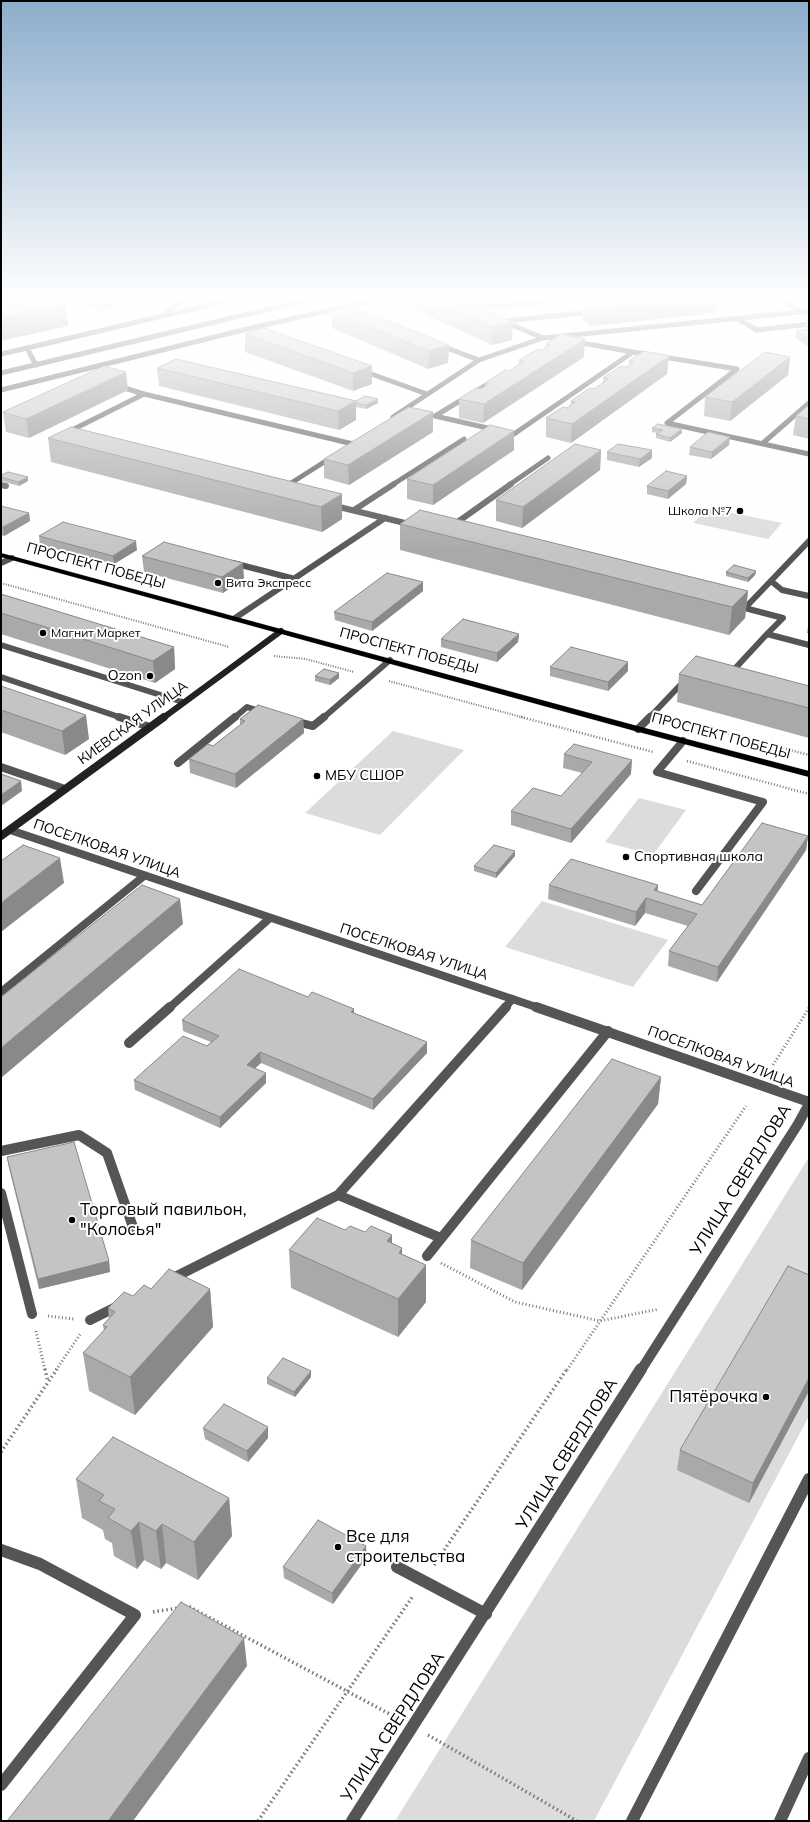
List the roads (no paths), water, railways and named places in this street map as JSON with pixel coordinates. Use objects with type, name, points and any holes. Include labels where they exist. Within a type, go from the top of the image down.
[{"type":"main road","name":"ПРОСПЕКТ ПОБЕДЫ","points":[[1,555],[281,630],[638,729],[809,774]]},
{"type":"main road","name":"КИЕВСКАЯ УЛИЦА","points":[[1,836],[281,630]]},
{"type":"street","points":[[1,390],[26,384]]},
{"type":"street","points":[[400,384],[428,394]]},
{"type":"street","points":[[390,419],[443,384]]},
{"type":"street","points":[[488,384],[436,416],[514,434],[587,384]]},
{"type":"street","points":[[718,384],[667,423],[809,454]]},
{"type":"street","points":[[115,385],[144,394],[353,444]]},
{"type":"street","points":[[64,434],[144,394]]},
{"type":"street","points":[[763,443],[809,404]]},
{"type":"street","points":[[354,510],[464,439]]},
{"type":"street","points":[[347,448],[359,440]]},
{"type":"street","points":[[286,493],[278,491],[340,452]]},
{"type":"street","points":[[449,528],[548,458]]},
{"type":"street","points":[[324,503],[421,527]]},
{"type":"street","points":[[235,618],[385,518]]},
{"type":"street","points":[[745,608],[809,541]]},
{"type":"street","points":[[1,563],[12,558]]},
{"type":"street","points":[[228,562],[295,579]]},
{"type":"street","points":[[771,581],[782,590],[809,596]]},
{"type":"street","points":[[729,604],[783,618],[724,680],[732,682]]},
{"type":"street","points":[[767,634],[809,645]]},
{"type":"street","points":[[1,645],[183,702]]},
{"type":"street","points":[[284,718],[313,726],[390,660]]},
{"type":"street","points":[[638,729],[693,672]]},
{"type":"street","points":[[1,677],[150,727]]},
{"type":"street","points":[[178,763],[248,707],[269,714]]},
{"type":"street","points":[[683,741],[657,772],[763,802],[696,892]]},
{"type":"street","points":[[1,767],[65,790]]},
{"type":"street","name":"ПОСЕЛКОВАЯ УЛИЦА","points":[[10,830],[608,1031],[809,1103]]},
{"type":"street","points":[[1,992],[144,876]]},
{"type":"street","points":[[129,1043],[270,918]]},
{"type":"street","points":[[161,1284],[338,1195],[497,1018],[512,999]]},
{"type":"street","points":[[427,1256],[608,1031]]},
{"type":"street","name":"УЛИЦА СВЕРДЛОВА","points":[[352,1821],[486,1614],[809,1103]]},
{"type":"street","points":[[1,1151],[79,1135],[107,1153],[134,1230]]},
{"type":"street","points":[[1,1193],[32,1314]]},
{"type":"street","points":[[338,1195],[441,1238]]},
{"type":"street","points":[[90,1320],[125,1302]]},
{"type":"street","points":[[632,1821],[809,1479]]},
{"type":"street","points":[[1,1550],[40,1564],[135,1615],[1,1785]]},
{"type":"street","points":[[397,1567],[486,1614]]},
{"type":"street","points":[[780,1821],[809,1758]]},
{"type":"place","name":"Школа №7","points":[[740,511]]},
{"type":"place","name":"Вита Экспресс","points":[[218,583]]},
{"type":"place","name":"Магнит Маркет","points":[[43,633]]},
{"type":"place","name":"Ozon","points":[[150,676]]},
{"type":"place","name":"МБУ СШОР","points":[[317,776]]},
{"type":"place","name":"Спортивная школа","points":[[626,857]]},
{"type":"place","name":"Торговый павильон, \"Колосья\"","points":[[72,1220]]},
{"type":"place","name":"Пятёрочка","points":[[766,1397]]},
{"type":"place","name":"Все для строительства","points":[[338,1547]]}]
